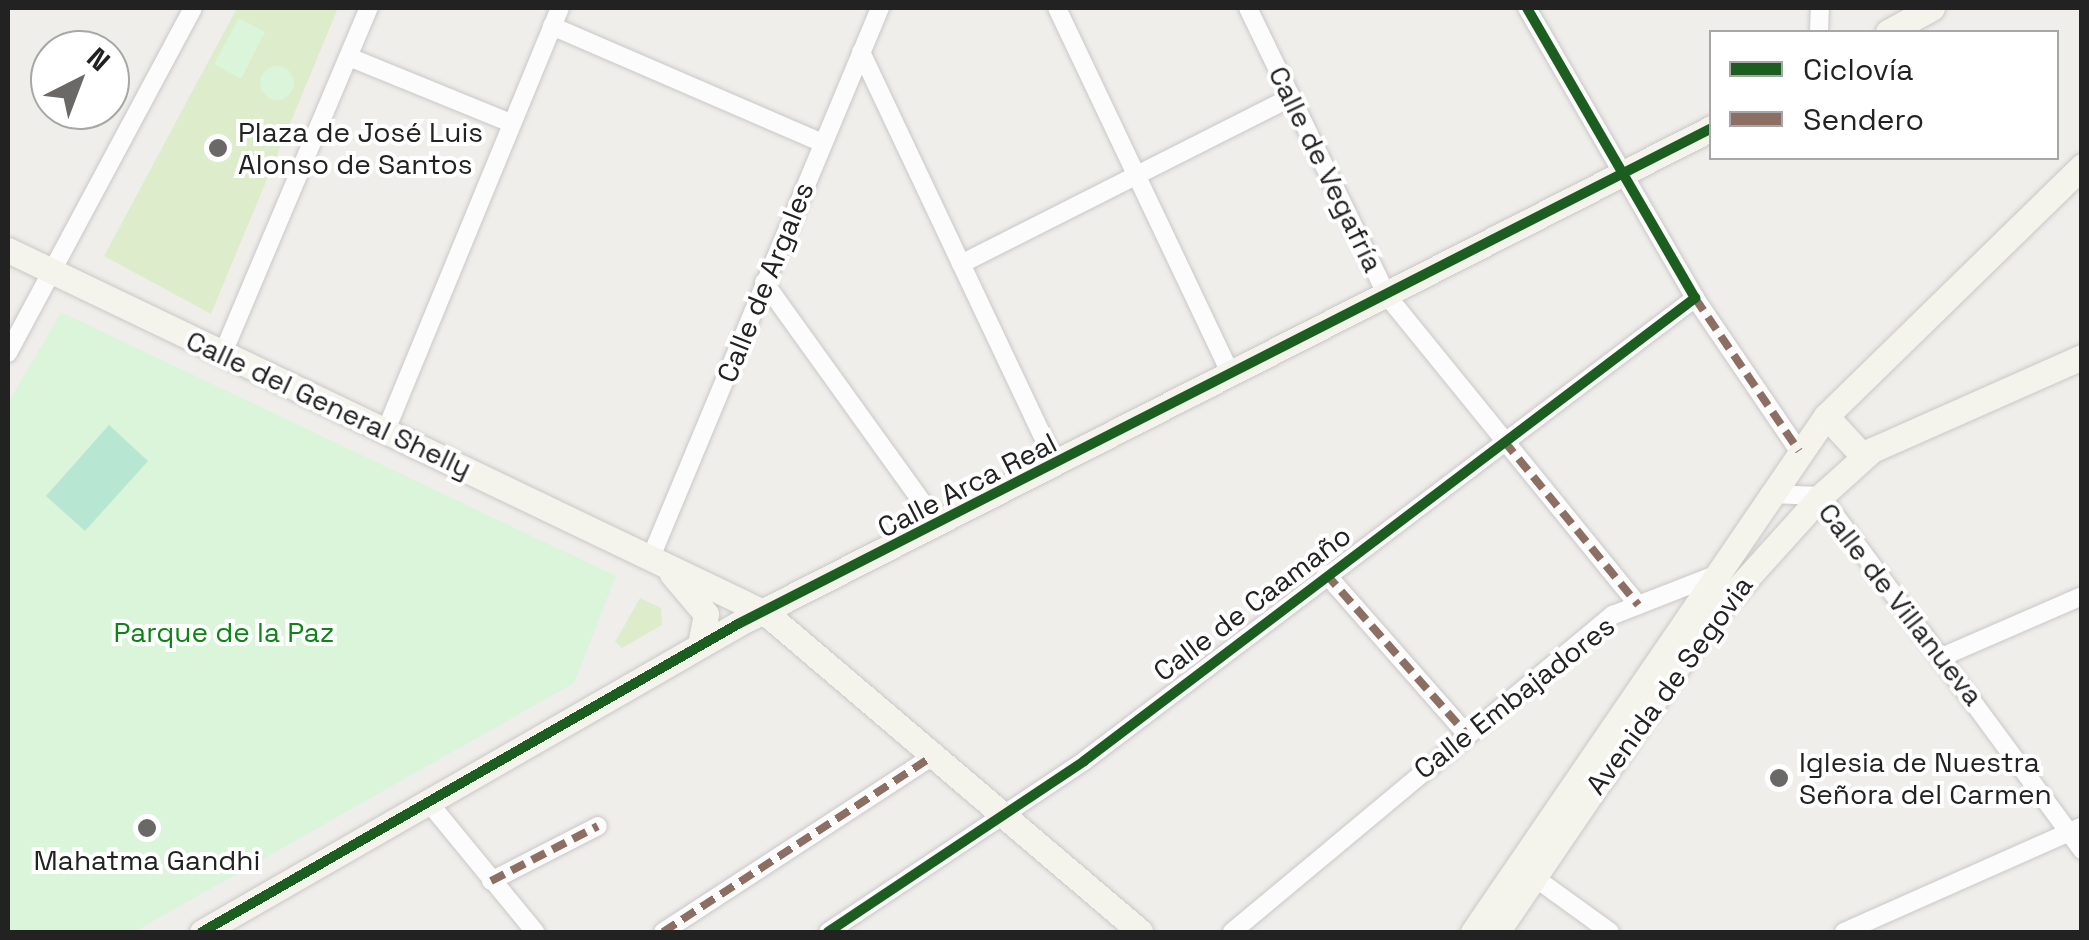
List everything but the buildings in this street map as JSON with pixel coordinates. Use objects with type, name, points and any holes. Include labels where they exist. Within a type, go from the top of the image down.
[{"type":"street","points":[[8,352],[192,8]]},
{"type":"street","points":[[222,353],[368,8]]},
{"type":"street","name":"Calle de Argales","points":[[651,557],[880,8]]},
{"type":"street","points":[[1056,8],[1231,375]]},
{"type":"street","name":"Calle de Vegafría","points":[[1248,8],[1388,297],[1638,605]]},
{"type":"street","points":[[1527,8],[1696,298],[1799,451]]},
{"type":"street","points":[[1892,30],[1932,8]]},
{"type":"street","points":[[386,430],[556,16],[822,144]]},
{"type":"street","points":[[861,52],[1056,464]]},
{"type":"street","points":[[348,56],[511,123]]},
{"type":"street","points":[[961,264],[1291,97]]},
{"type":"street","name":"Calle Arca Real","points":[[202,932],[700,645],[1388,297],[1709,130]]},
{"type":"street","points":[[1710,577],[1826,416],[2082,166]]},
{"type":"street","name":"Calle del General Shelly","points":[[8,250],[767,614],[930,757],[1140,932]]},
{"type":"street","points":[[764,282],[938,524]]},
{"type":"street","name":"Calle de Caamaño","points":[[828,932],[1003,818],[1696,298]]},
{"type":"street","name":"Avenida de Segovia","points":[[1497,932],[1710,619],[1821,496],[1863,456],[2082,357]]},
{"type":"street","points":[[1826,416],[1863,456]]},
{"type":"street","name":"Calle de Villanueva","points":[[1768,494],[1821,496],[2077,829],[2082,850]]},
{"type":"street","name":"Calle del General Shelly","points":[[651,557],[701,604],[700,645]]},
{"type":"street","points":[[1326,574],[1464,732]]},
{"type":"street","name":"Avenida de Segovia","points":[[1474,932],[1710,577]]},
{"type":"street","name":"Calle Embajadores","points":[[1232,932],[1464,732],[1638,605],[1710,577]]},
{"type":"street","points":[[1944,656],[2082,596]]},
{"type":"street","points":[[663,932],[930,757]]},
{"type":"street","points":[[430,804],[535,932]]},
{"type":"street","points":[[492,881],[598,826]]},
{"type":"street","points":[[1844,932],[2077,829]]},
{"type":"street","points":[[1534,877],[1610,932]]},
{"type":"green space","name":"Plaza de José Luis Alonso de Santos","points":[[237,8],[338,8],[211,314],[104,256]]},
{"type":"green space","points":[[239,18],[265,32],[241,79],[214,64]]},
{"type":"green space","points":[[277,66],[289,71],[294,83],[289,95],[277,100],[265,95],[260,83],[265,71]]},
{"type":"green space","name":"Parque de la Paz","points":[[61,312],[616,576],[574,683],[134,932],[8,932],[8,403]]},
{"type":"green space","points":[[109,425],[148,461],[85,531],[46,496]]},
{"type":"green space","points":[[640,598],[661,608],[662,625],[622,648],[615,642]]},
{"type":"marked path","points":[[1695,298],[1799,451]]},
{"type":"marked path","points":[[1504,441],[1638,605]]},
{"type":"marked path","points":[[1326,574],[1465,732]]},
{"type":"marked path","points":[[663,932],[931,757]]},
{"type":"marked path","points":[[491,881],[598,826]]},
{"type":"cycle path","points":[[828,932],[1084,761],[1695,298],[1527,8]]},
{"type":"cycle path","points":[[202,932],[738,624],[1709,130]]},
{"type":"place","name":"Plaza de José Luis Alonso de Santos","points":[[218,148]]},
{"type":"place","name":"Iglesia de Nuestra Señora del Carmen","points":[[1779,778]]},
{"type":"place","name":"Mahatma Gandhi","points":[[147,828]]}]
